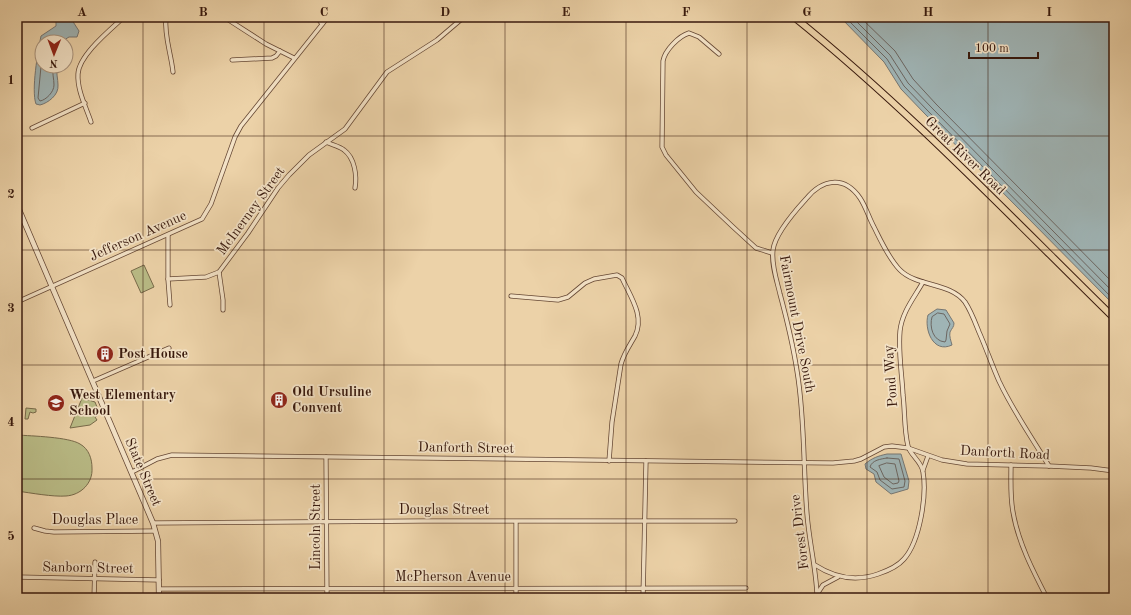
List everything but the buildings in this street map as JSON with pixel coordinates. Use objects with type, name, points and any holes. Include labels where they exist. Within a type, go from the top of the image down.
[{"type":"main road","name":"Great River Road","points":[[794,17],[874,85],[929,136],[1114,318]]},
{"type":"street","points":[[91,122],[78,75],[80,65],[94,46],[124,17]]},
{"type":"street","points":[[166,17],[166,38],[172,60],[173,72]]},
{"type":"street","points":[[224,17],[229,18],[253,36],[294,58]]},
{"type":"street","points":[[316,17],[322,24]]},
{"type":"street","name":"Jefferson Avenue","points":[[17,302],[199,221],[205,215],[211,204],[235,137],[241,126],[328,17]]},
{"type":"street","name":"McInerney Street","points":[[168,279],[206,277],[219,272],[248,233],[281,184],[298,165],[344,129],[388,72],[437,40],[464,17]]},
{"type":"street","points":[[719,54],[699,37],[689,33],[680,38],[665,54],[663,61],[662,143],[666,154],[691,185],[756,248],[772,253]]},
{"type":"street","points":[[232,60],[272,58],[280,51]]},
{"type":"street","points":[[32,128],[85,103]]},
{"type":"street","points":[[326,142],[349,154],[355,171],[354,188]]},
{"type":"street","name":"Fairmount Drive South","points":[[804,463],[804,439],[797,370],[772,253],[777,237],[810,194],[820,186],[831,182],[837,182],[849,187],[859,197],[896,265],[905,274],[955,294],[961,298],[966,305],[1005,394],[1049,466]]},
{"type":"street","name":"State Street","points":[[17,207],[153,522],[159,552],[159,598]]},
{"type":"street","points":[[168,235],[168,279],[170,305]]},
{"type":"street","points":[[219,272],[223,310]]},
{"type":"street","points":[[511,296],[558,300],[568,297],[585,283],[594,279],[618,275],[622,278],[639,316],[639,324],[635,336],[626,349],[621,364],[612,422],[609,461]]},
{"type":"street","name":"Pond Way","points":[[923,282],[901,320],[900,332],[900,352],[908,448],[923,470]]},
{"type":"street","points":[[93,381],[169,348]]},
{"type":"street","name":"Danforth Road","points":[[804,463],[846,462],[861,459],[884,447],[892,446],[908,448],[928,456],[962,464],[1049,466],[1091,468],[1114,471]]},
{"type":"street","name":"Danforth Street","points":[[132,472],[157,459],[172,455],[804,463]]},
{"type":"street","points":[[814,564],[831,575],[838,577],[866,578],[894,567],[904,560],[915,539],[921,515],[924,492],[923,470],[928,456]]},
{"type":"street","name":"Lincoln Street","points":[[326,457],[327,598]]},
{"type":"street","points":[[643,598],[646,461]]},
{"type":"street","name":"Forest Drive","points":[[804,463],[808,528],[814,564],[816,597]]},
{"type":"street","points":[[1011,465],[1012,501],[1016,524],[1028,559],[1046,596],[1034,598]]},
{"type":"street","name":"Douglas Street","points":[[153,522],[735,521]]},
{"type":"street","points":[[516,522],[516,598]]},
{"type":"street","name":"Douglas Place","points":[[34,528],[54,532],[155,531]]},
{"type":"street","points":[[94,598],[96,562]]},
{"type":"street","points":[[17,577],[19,598]]},
{"type":"street","name":"Sanborn Street","points":[[17,577],[159,580]]},
{"type":"street","points":[[816,597],[823,585],[838,577]]},
{"type":"street","name":"McPherson Avenue","points":[[159,589],[746,588]]},
{"type":"green space","points":[[144,265],[154,287],[141,293],[131,271]]},
{"type":"green space","points":[[82,398],[95,402],[99,412],[95,417],[97,420],[90,425],[70,428]]},
{"type":"green space","points":[[26,408],[36,409],[36,412],[30,412],[28,419],[25,419]]},
{"type":"green space","points":[[17,435],[59,438],[75,442],[83,446],[88,451],[92,468],[92,473],[88,483],[81,491],[66,496],[17,491]]},
{"type":"water","points":[[59,17],[70,17],[79,31],[77,37],[74,37],[74,34],[44,34],[56,26],[56,19]]},
{"type":"water","points":[[840,17],[1114,17],[1114,305],[901,89],[884,62]]},
{"type":"water","points":[[36,74],[57,74],[58,89],[52,98],[40,105],[36,104],[34,90]]},
{"type":"water","points":[[937,309],[946,310],[954,323],[950,332],[952,345],[945,347],[940,346],[931,339],[927,327],[928,315]]},
{"type":"water","points":[[887,454],[901,454],[909,481],[908,489],[891,494],[876,482],[874,474],[866,469],[865,464],[875,458]]},
{"type":"place","name":"Post House","points":[[105,354]]},
{"type":"place","name":"Old Ursuline Convent","points":[[279,400]]},
{"type":"place","name":"West Elementary School","points":[[56,403]]}]
